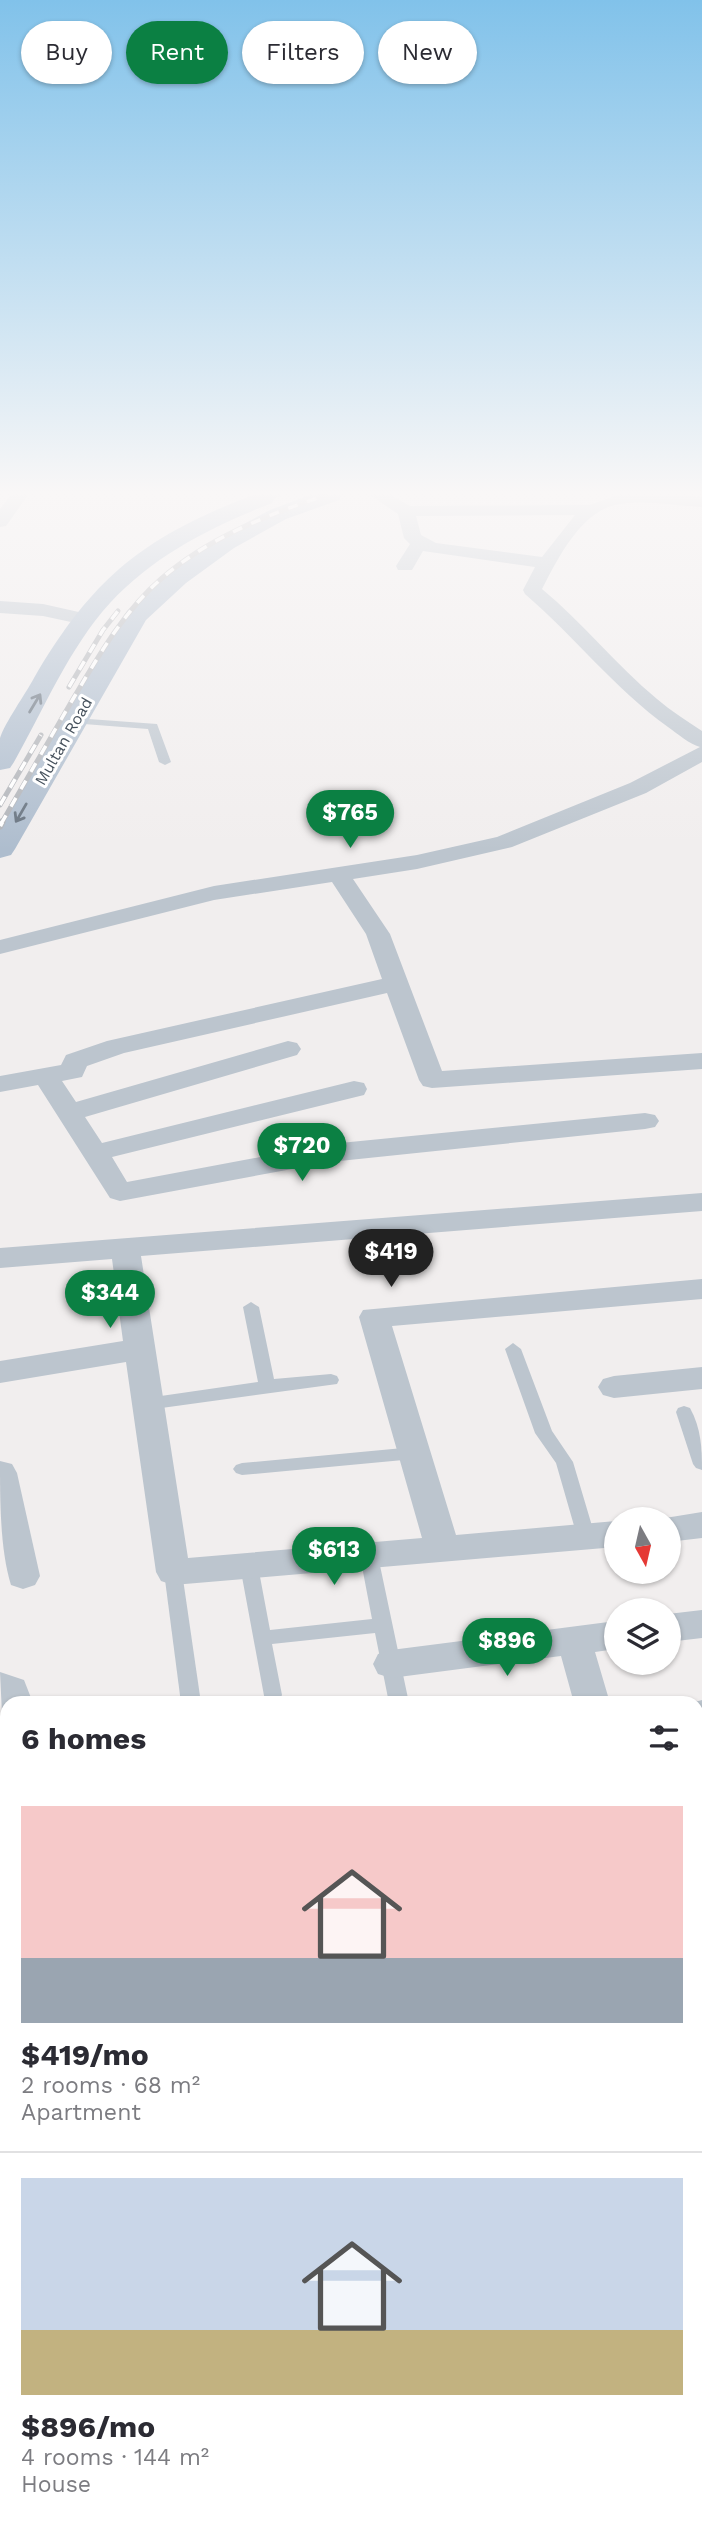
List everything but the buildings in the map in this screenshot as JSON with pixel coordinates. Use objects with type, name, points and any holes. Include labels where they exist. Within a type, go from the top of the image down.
[{"type":"main road","points":[[0,762],[90,613]]},
{"type":"main road","name":"Multan Road","points":[[0,849],[139,613]]},
{"type":"street","points":[[59,613],[85,619]]},
{"type":"street","points":[[559,613],[606,663],[642,696],[702,741]]},
{"type":"street","points":[[0,947],[214,894],[417,862],[504,842],[638,788],[702,753]]},
{"type":"street","points":[[338,874],[378,934],[432,1080],[702,1061]]},
{"type":"street","points":[[0,1084],[73,1071],[75,1061],[116,1047],[396,983]]},
{"type":"street","points":[[69,1113],[288,1049]]},
{"type":"street","points":[[45,1076],[120,1192],[330,1153],[645,1121]]},
{"type":"street","points":[[95,1153],[354,1089]]},
{"type":"street","points":[[0,1258],[702,1202]]},
{"type":"street","points":[[125,1248],[173,1572],[601,1535]]},
{"type":"street","points":[[443,1550],[374,1317],[702,1289]]},
{"type":"street","points":[[0,1372],[138,1349]]},
{"type":"street","points":[[614,1387],[702,1377]]},
{"type":"street","points":[[0,1473],[23,1576]]},
{"type":"street","points":[[681,1527],[702,1525]]},
{"type":"street","points":[[681,1626],[702,1624]]},
{"type":"street","points":[[391,1664],[604,1636]]},
{"type":"street","points":[[574,1640],[590,1696]]},
{"type":"lane","points":[[75,721],[153,726],[164,762]]},
{"type":"lane","points":[[251,1307],[267,1386]]},
{"type":"lane","points":[[513,1349],[544,1433],[564,1462],[601,1535]]},
{"type":"lane","points":[[146,1404],[267,1386],[331,1380]]},
{"type":"lane","points":[[684,1412],[702,1464]]},
{"type":"lane","points":[[242,1469],[414,1452]]},
{"type":"lane","points":[[369,1556],[398,1696]]},
{"type":"lane","points":[[249,1566],[272,1695]]},
{"type":"lane","points":[[173,1572],[190,1696]]},
{"type":"lane","points":[[262,1638],[383,1625]]},
{"type":"railway","points":[[69,687],[116,613]]},
{"type":"railway","points":[[1,824],[102,651],[129,613]]},
{"type":"railway","points":[[0,805],[41,735]]}]
